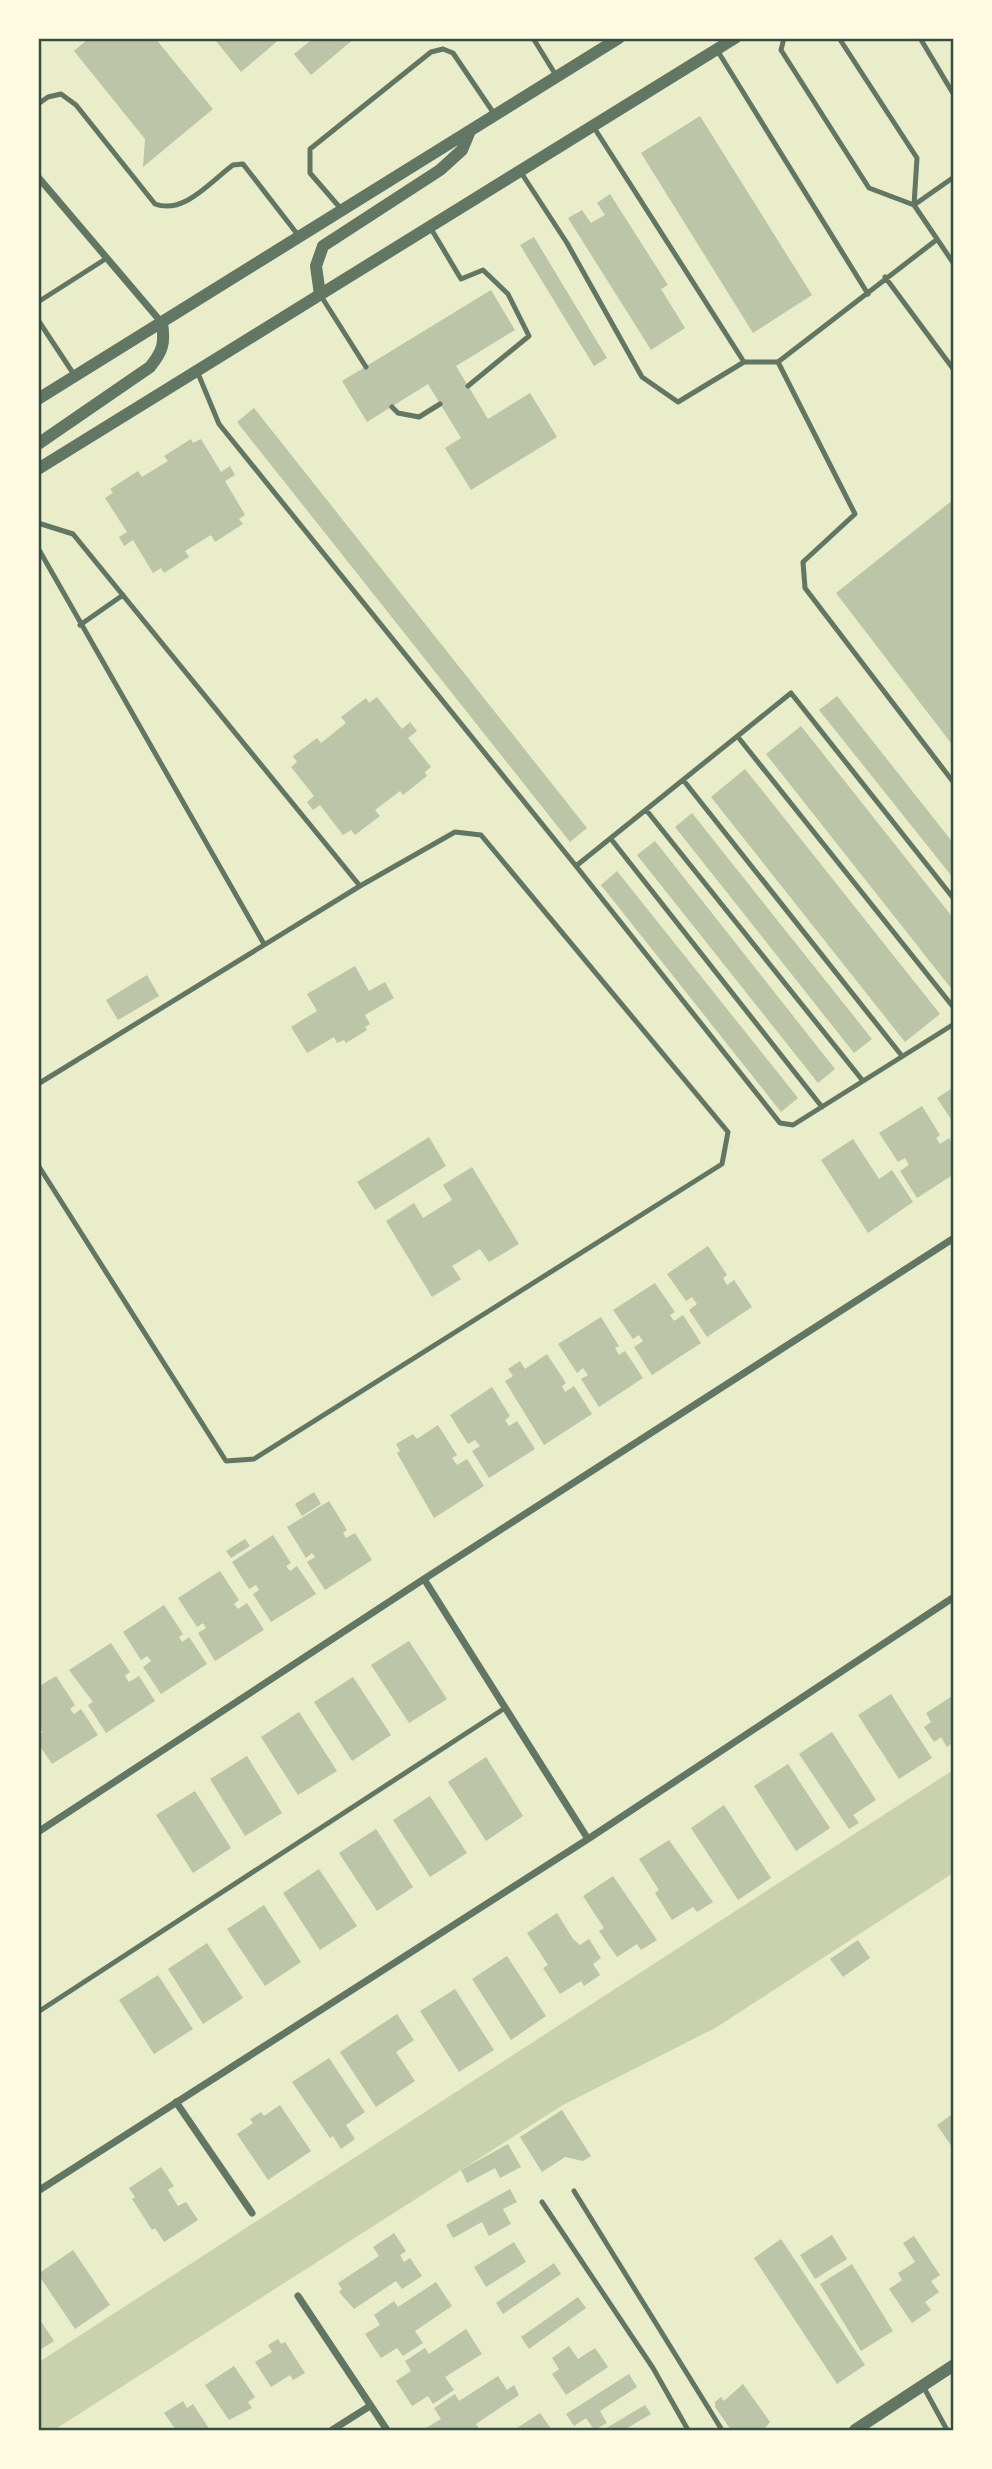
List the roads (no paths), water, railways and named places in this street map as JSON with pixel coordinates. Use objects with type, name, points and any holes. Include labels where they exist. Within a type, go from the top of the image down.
[{"type":"street","points":[[38,399],[619,38]]},
{"type":"street","points":[[38,469],[735,38]]},
{"type":"street","points":[[320,295],[316,266],[323,246],[440,170],[463,150],[470,131]]},
{"type":"street","points":[[38,177],[162,323],[164,344],[162,353],[150,367],[38,444]]},
{"type":"street","points":[[38,1832],[424,1579],[954,1238]]},
{"type":"street","points":[[424,1579],[588,1839]]},
{"type":"street","points":[[38,2192],[588,1839],[954,1597]]},
{"type":"street","points":[[176,2102],[252,2213]]},
{"type":"street","points":[[298,2296],[387,2431]]},
{"type":"street","points":[[855,2431],[954,2365]]},
{"type":"street","points":[[332,2431],[370,2406]]},
{"type":"lane","points":[[533,38],[557,77]]},
{"type":"lane","points":[[783,38],[781,50],[869,188],[914,205]]},
{"type":"lane","points":[[839,38],[916,158],[914,205],[954,264]]},
{"type":"lane","points":[[920,38],[954,95]]},
{"type":"lane","points":[[342,210],[310,173],[310,149],[431,52],[443,49],[453,53],[495,115]]},
{"type":"lane","points":[[717,50],[868,294]]},
{"type":"lane","points":[[38,104],[48,97],[61,94],[76,105],[155,204],[167,209],[181,205],[233,164],[243,164],[299,237]]},
{"type":"lane","points":[[593,126],[744,362]]},
{"type":"lane","points":[[520,171],[567,243],[642,377],[678,402],[744,362],[778,362],[868,294],[885,277],[936,241]]},
{"type":"lane","points":[[914,205],[954,177]]},
{"type":"lane","points":[[429,227],[461,279],[483,270],[508,294],[529,336],[468,386]]},
{"type":"lane","points":[[38,302],[107,258]]},
{"type":"lane","points":[[885,277],[954,370]]},
{"type":"lane","points":[[320,295],[366,367]]},
{"type":"lane","points":[[38,320],[75,377]]},
{"type":"lane","points":[[778,362],[855,514],[803,562],[805,588],[954,783]]},
{"type":"lane","points":[[197,370],[219,424],[780,1123],[793,1125],[954,1024]]},
{"type":"lane","points":[[392,407],[398,413],[419,417],[440,404]]},
{"type":"lane","points":[[38,523],[73,534],[360,886]]},
{"type":"lane","points":[[38,548],[264,944]]},
{"type":"lane","points":[[80,625],[122,595]]},
{"type":"lane","points":[[576,866],[791,693],[954,899]]},
{"type":"lane","points":[[738,737],[954,1008]]},
{"type":"lane","points":[[684,781],[902,1056]]},
{"type":"lane","points":[[647,811],[863,1081]]},
{"type":"lane","points":[[38,1084],[360,886],[456,832],[481,835],[727,1132],[722,1164],[254,1459],[226,1461],[38,1165]]},
{"type":"lane","points":[[611,839],[822,1107]]},
{"type":"lane","points":[[38,2012],[505,1708]]},
{"type":"lane","points":[[574,2191],[722,2431]]},
{"type":"lane","points":[[542,2202],[653,2368],[688,2431]]},
{"type":"lane","points":[[923,2385],[947,2431]]}]
